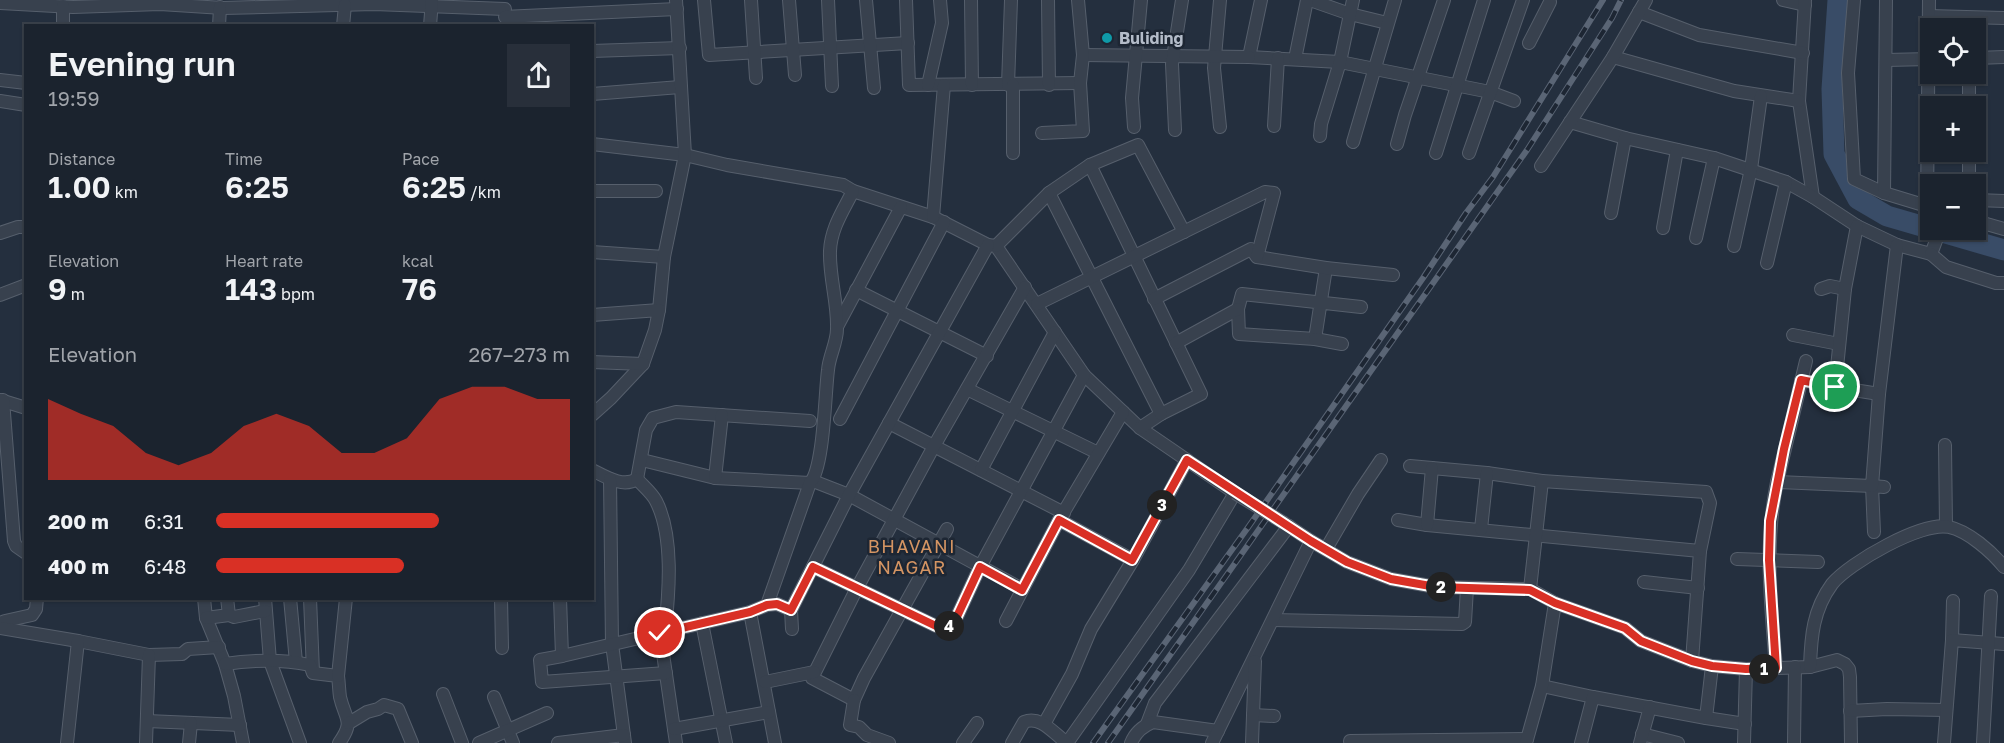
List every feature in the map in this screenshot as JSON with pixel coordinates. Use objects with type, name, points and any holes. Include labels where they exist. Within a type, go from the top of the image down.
[{"type":"street","points":[[704,0],[709,55],[908,43]]},
{"type":"street","points":[[751,0],[756,78]]},
{"type":"street","points":[[789,0],[795,75]]},
{"type":"street","points":[[828,0],[832,86]]},
{"type":"street","points":[[866,0],[873,88]]},
{"type":"street","points":[[906,0],[909,85],[1080,83]]},
{"type":"street","points":[[928,85],[942,23],[940,0]]},
{"type":"street","points":[[971,0],[972,85]]},
{"type":"street","points":[[1011,0],[1010,85],[1013,153]]},
{"type":"street","points":[[1048,0],[1049,85]]},
{"type":"street","points":[[1042,133],[1083,131],[1080,83],[1083,56],[1078,0]]},
{"type":"street","points":[[1134,127],[1132,98],[1134,56],[1141,0]]},
{"type":"street","points":[[1175,130],[1173,56],[1182,0]]},
{"type":"street","points":[[1220,0],[1214,68],[1220,127]]},
{"type":"street","points":[[1249,57],[1261,0]]},
{"type":"street","points":[[1295,59],[1309,0],[1350,14],[1387,23]]},
{"type":"street","points":[[1320,136],[1340,62],[1353,0]]},
{"type":"street","points":[[1353,142],[1395,0]]},
{"type":"street","points":[[1397,144],[1444,0]]},
{"type":"street","points":[[1436,153],[1484,0]]},
{"type":"street","points":[[1468,153],[1523,0]]},
{"type":"street","points":[[1541,166],[1613,57],[1646,0]]},
{"type":"street","points":[[1783,0],[1805,2],[1799,101],[1814,197]]},
{"type":"street","points":[[1854,0],[1848,74],[1854,179],[1884,193],[1920,203]]},
{"type":"street","points":[[1884,193],[1886,0]]},
{"type":"street","points":[[1929,0],[1929,16],[2004,18]]},
{"type":"street","points":[[1529,43],[1549,1]]},
{"type":"street","points":[[0,3],[160,2],[223,5],[432,3],[551,20],[676,4],[686,155],[664,257],[655,330],[643,364],[594,413]]},
{"type":"street","points":[[430,24],[432,3]]},
{"type":"street","points":[[64,24],[70,4]]},
{"type":"street","points":[[219,24],[223,5]]},
{"type":"street","points":[[343,24],[345,5]]},
{"type":"street","points":[[1639,12],[1699,35],[1803,53]]},
{"type":"street","points":[[594,51],[680,48]]},
{"type":"street","points":[[1083,56],[1215,56],[1340,62],[1490,92],[1514,101]]},
{"type":"street","points":[[1613,57],[1676,76],[1761,96],[1799,101]]},
{"type":"street","points":[[1986,58],[2004,57]]},
{"type":"street","points":[[1274,126],[1278,58]]},
{"type":"street","points":[[1886,60],[1920,59]]},
{"type":"street","points":[[0,80],[24,83]]},
{"type":"street","points":[[1929,84],[1929,174]]},
{"type":"street","points":[[840,419],[897,310],[938,220],[944,85]]},
{"type":"street","points":[[594,94],[680,87]]},
{"type":"street","points":[[1734,246],[1751,169],[1761,96]]},
{"type":"street","points":[[0,101],[24,105]]},
{"type":"street","points":[[1570,122],[1751,169],[1786,182],[1814,197],[1857,226],[1897,245],[1933,250],[1946,267],[1996,283],[2004,283]]},
{"type":"street","points":[[1611,213],[1625,138]]},
{"type":"street","points":[[594,144],[686,155],[727,165],[843,185],[853,191],[938,220],[992,245],[1025,287],[1084,375],[1140,428],[1235,493],[1347,562],[1391,579],[1436,587],[1530,590],[1555,603],[1625,628],[1641,641],[1692,661],[1712,666],[1746,669],[1810,667],[1837,660],[1849,669],[1851,743]]},
{"type":"street","points":[[792,629],[791,610],[849,495],[939,331],[992,245],[1049,193],[1090,165],[1138,145],[1184,232]]},
{"type":"street","points":[[1663,228],[1677,150]]},
{"type":"street","points":[[1696,237],[1714,158]]},
{"type":"street","points":[[1090,165],[1201,394],[1161,414],[1140,428]]},
{"type":"street","points":[[1767,263],[1786,182]]},
{"type":"street","points":[[594,191],[656,191]]},
{"type":"street","points":[[767,605],[811,482],[825,418],[828,367],[837,336],[830,252],[834,226],[853,191]]},
{"type":"street","points":[[1037,304],[1265,192],[1274,193],[1257,257]]},
{"type":"street","points":[[1049,193],[1161,414]]},
{"type":"street","points":[[1986,200],[2004,201]]},
{"type":"street","points":[[837,326],[901,207]]},
{"type":"street","points":[[1986,224],[2004,229]]},
{"type":"street","points":[[1835,387],[1845,289],[1857,226]]},
{"type":"street","points":[[0,233],[24,227]]},
{"type":"street","points":[[1933,250],[1937,240]]},
{"type":"street","points":[[1874,532],[1878,487],[1879,394],[1897,245]]},
{"type":"street","points":[[1154,298],[1251,249],[1257,257],[1326,268],[1393,274]]},
{"type":"street","points":[[594,252],[664,257]]},
{"type":"street","points":[[1315,339],[1326,268]]},
{"type":"street","points":[[0,295],[24,286]]},
{"type":"street","points":[[1821,289],[1830,286],[1845,289]]},
{"type":"street","points":[[854,700],[812,678],[814,672],[934,446],[1025,287]]},
{"type":"street","points":[[856,290],[987,356]]},
{"type":"street","points":[[1342,344],[1315,339],[1239,334],[1238,309],[1242,294],[1361,307]]},
{"type":"street","points":[[1176,343],[1238,309]]},
{"type":"street","points":[[594,315],[659,310]]},
{"type":"street","points":[[981,470],[1055,332]]},
{"type":"street","points":[[1793,335],[1839,344]]},
{"type":"street","points":[[1776,668],[1769,560],[1770,521],[1806,361]]},
{"type":"street","points":[[594,362],[643,364]]},
{"type":"street","points":[[813,567],[936,626],[948,628],[954,623],[980,567],[1084,375]]},
{"type":"street","points":[[1801,380],[1879,394]]},
{"type":"street","points":[[967,389],[1098,453]]},
{"type":"street","points":[[24,407],[2,400],[14,541],[16,546],[24,552]]},
{"type":"street","points":[[637,479],[646,430],[653,418],[676,412],[810,421]]},
{"type":"street","points":[[1006,621],[1062,516],[1123,412]]},
{"type":"street","points":[[715,478],[722,415]]},
{"type":"street","points":[[889,423],[1022,491],[1132,560]]},
{"type":"street","points":[[1945,445],[1946,526]]},
{"type":"street","points":[[642,460],[715,478],[811,482],[849,495],[1022,590]]},
{"type":"street","points":[[1044,724],[1072,674],[1091,629],[1187,460]]},
{"type":"street","points":[[1326,549],[1381,460]]},
{"type":"street","points":[[1410,466],[1542,481],[1706,492],[1710,503],[1700,551],[1692,661]]},
{"type":"street","points":[[1427,525],[1432,468]]},
{"type":"street","points":[[594,471],[610,479],[628,483],[637,479]]},
{"type":"street","points":[[1481,529],[1486,473]]},
{"type":"street","points":[[558,743],[625,739],[612,644],[610,479]]},
{"type":"street","points":[[637,479],[655,500],[665,525],[670,587],[662,632],[676,743]]},
{"type":"street","points":[[1530,590],[1542,481]]},
{"type":"street","points":[[1777,482],[1878,487]]},
{"type":"street","points":[[1012,743],[1027,721],[1033,720],[1044,724],[1067,743],[1189,570],[1235,493]]},
{"type":"street","points":[[1398,520],[1427,525],[1700,551]]},
{"type":"street","points":[[1131,743],[1134,736],[1147,724],[1155,703],[1287,524]]},
{"type":"street","points":[[1810,667],[1812,628],[1821,604],[1832,585],[1846,570],[1897,540],[1929,528],[1946,526],[1958,530],[1994,554],[2004,567]]},
{"type":"street","points":[[887,742],[867,735],[859,727],[850,725],[854,700],[947,529]]},
{"type":"street","points":[[1212,743],[1311,541]]},
{"type":"street","points":[[1737,559],[1818,562]]},
{"type":"street","points":[[1644,582],[1698,588]]},
{"type":"street","points":[[1273,620],[1462,624],[1465,622],[1467,588]]},
{"type":"street","points":[[1983,743],[1991,596]]},
{"type":"street","points":[[0,623],[32,615],[36,609],[37,600]]},
{"type":"street","points":[[204,600],[206,618],[225,664],[243,743]]},
{"type":"street","points":[[228,600],[229,615]]},
{"type":"street","points":[[290,600],[296,662]]},
{"type":"street","points":[[310,600],[313,673]]},
{"type":"street","points":[[346,600],[338,676],[346,735]]},
{"type":"street","points":[[501,600],[502,648]]},
{"type":"street","points":[[560,600],[562,656]]},
{"type":"street","points":[[1944,743],[1953,601]]},
{"type":"street","points":[[1350,739],[1527,741],[1542,686],[1555,603]]},
{"type":"street","points":[[666,673],[542,682],[540,660],[750,612],[767,605],[777,604],[791,610]]},
{"type":"street","points":[[206,618],[229,615],[234,617],[265,605],[270,661],[300,743]]},
{"type":"street","points":[[750,612],[775,743]]},
{"type":"street","points":[[702,623],[726,743]]},
{"type":"street","points":[[0,628],[149,655],[182,654],[188,649],[219,647]]},
{"type":"street","points":[[1952,640],[2004,644]]},
{"type":"street","points":[[67,743],[78,641]]},
{"type":"street","points":[[146,743],[149,655]]},
{"type":"street","points":[[1252,743],[1256,656]]},
{"type":"street","points":[[225,664],[296,662],[310,665],[313,673]]},
{"type":"street","points":[[1706,718],[1712,666]]},
{"type":"street","points":[[1794,743],[1795,667]]},
{"type":"street","points":[[1744,743],[1746,669]]},
{"type":"street","points":[[765,682],[814,672]]},
{"type":"street","points":[[313,673],[338,676]]},
{"type":"street","points":[[1542,686],[1745,724]]},
{"type":"street","points":[[443,694],[462,743]]},
{"type":"street","points":[[1581,743],[1593,696]]},
{"type":"street","points":[[494,697],[513,743]]},
{"type":"street","points":[[346,735],[367,712],[384,705],[398,709],[412,743]]},
{"type":"street","points":[[1650,707],[1641,739],[1678,743]]},
{"type":"street","points":[[1850,711],[1946,710]]},
{"type":"street","points":[[674,729],[769,712]]},
{"type":"street","points":[[479,743],[547,713]]},
{"type":"street","points":[[1253,715],[1274,716]]},
{"type":"street","points":[[147,721],[240,725]]},
{"type":"street","points":[[1147,724],[1159,722],[1218,731]]},
{"type":"street","points":[[189,743],[191,723]]},
{"type":"street","points":[[963,743],[977,723]]},
{"type":"waterway","points":[[1838,0],[1832,89],[1834,154],[1858,199],[1887,216],[2004,250]]},
{"type":"railway","points":[[1093,743],[1249,526],[1493,177],[1603,0]]},
{"type":"railway","points":[[1108,743],[1527,150],[1612,18],[1621,0]]},
{"type":"place","name":"Buliding","points":[[1107,38]]},
{"type":"district","name":"BHAVANI NAGAR","points":[[912,557]]},
{"type":"route","points":[[660,633],[750,612],[767,605],[777,604],[791,610],[813,567],[936,626],[948,628],[954,623],[980,567],[1022,590],[1059,520],[1132,560],[1187,460],[1235,493],[1347,562],[1391,579],[1436,587],[1530,590],[1555,603],[1625,628],[1641,641],[1692,661],[1712,666],[1746,669],[1776,668],[1769,560],[1772,503],[1801,380],[1835,387]]}]
